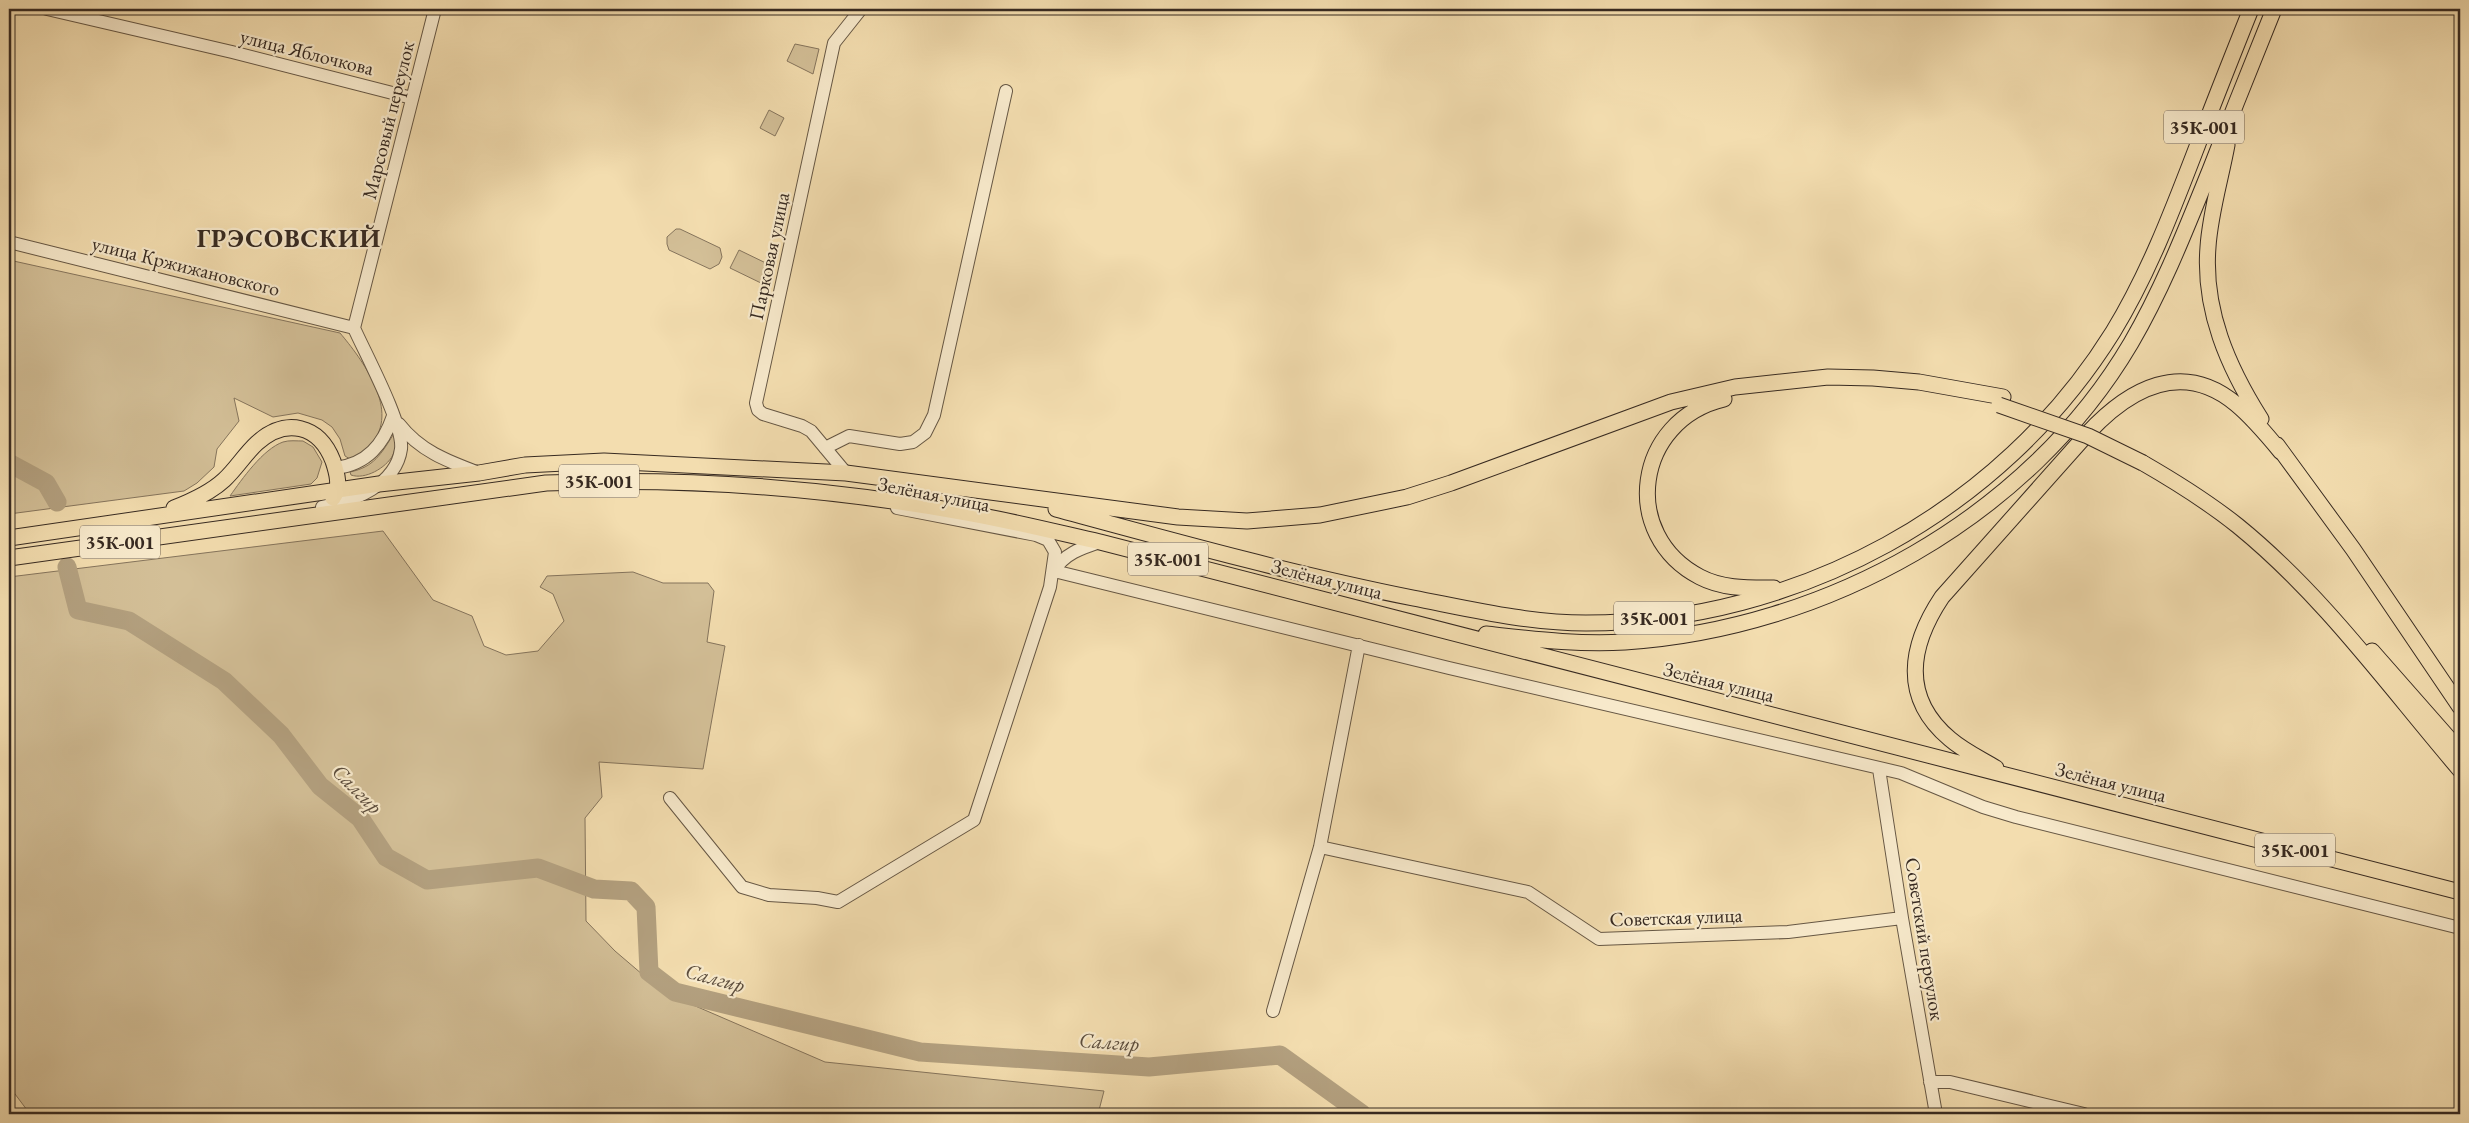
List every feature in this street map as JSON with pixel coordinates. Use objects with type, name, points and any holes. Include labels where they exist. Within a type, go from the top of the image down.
[{"type":"main road","name":"35К-001","points":[[9,538],[379,484],[479,473],[525,465],[604,461],[846,473],[1011,496],[1370,589],[1513,618],[1584,623],[1668,617],[1726,608],[1793,588],[1867,556],[1905,535],[1948,506],[1993,470],[2041,425],[2083,374],[2112,332],[2146,272],[2172,212],[2251,9]]},
{"type":"main road","points":[[1447,630],[1586,643],[1625,642],[1731,626],[1831,595],[1878,574],[1917,552],[1962,522],[2029,468],[2062,436],[2111,374],[2131,343],[2174,262],[2274,9]]},
{"type":"main road","points":[[2234,109],[2208,247],[2210,296],[2222,346],[2239,385],[2281,452]]},
{"type":"main road","points":[[1011,496],[1188,518],[1247,521],[1320,515],[1407,497],[1451,483],[1671,402],[1735,388],[1818,378],[1873,378],[1919,382],[2001,401],[2144,458],[2196,484],[2279,551],[2357,633],[2460,751]]},
{"type":"main road","points":[[2012,777],[1949,738],[1933,721],[1923,704],[1917,686],[1916,649],[1930,616],[1942,597],[2107,413],[2131,395],[2143,389],[2166,383],[2202,386],[2224,395],[2253,419],[2281,452],[2353,549],[2460,707]]},
{"type":"main road","points":[[1793,588],[1736,588],[1711,582],[1688,570],[1669,552],[1654,526],[1650,514],[1648,479],[1655,453],[1666,433],[1688,413],[1714,401],[1739,396],[1828,386],[1917,390],[2001,401]]},
{"type":"main road","points":[[153,517],[191,502],[212,490],[235,469],[256,444],[280,429],[290,426],[306,429],[315,436],[327,450],[336,468],[338,490],[330,500],[312,508],[232,526]]},
{"type":"main road","points":[[2144,458],[2238,526],[2302,585],[2460,770]]},
{"type":"main road","name":"35К-001","points":[[9,558],[546,483],[605,480],[732,484],[846,496]]},
{"type":"main road","name":"Зелёная улица","points":[[846,496],[967,513],[1100,542],[2460,892]]},
{"type":"street","name":"улица Яблочкова","points":[[47,9],[412,98]]},
{"type":"street","name":"Марсовый переулок","points":[[354,328],[435,9]]},
{"type":"street","name":"Парковая улица","points":[[846,473],[811,431],[802,426],[763,414],[758,410],[756,403],[834,43],[861,9]]},
{"type":"street","points":[[824,448],[849,436],[900,444],[913,442],[925,433],[934,415],[1006,91]]},
{"type":"street","name":"улица Кржижановского","points":[[9,242],[354,328]]},
{"type":"street","points":[[312,508],[357,499],[379,484],[396,461],[401,449],[400,437],[393,416],[354,328]]},
{"type":"street","points":[[336,468],[356,464],[373,452],[387,434],[393,416]]},
{"type":"street","points":[[393,416],[409,436],[434,455],[479,473]]},
{"type":"street","name":"Зелёная улица","points":[[846,496],[902,510],[1036,535],[1048,540],[1055,552],[1054,566]]},
{"type":"street","points":[[670,798],[742,887],[768,895],[817,898],[838,902],[974,820],[1054,566],[1071,553],[1100,542]]},
{"type":"street","points":[[1054,566],[1474,674],[1901,773],[1983,807],[2016,817],[2460,928]]},
{"type":"street","points":[[1273,1011],[1320,848],[1359,645]]},
{"type":"street","name":"Советский переулок","points":[[1879,769],[1935,1112]]},
{"type":"street","name":"Советская улица","points":[[1320,848],[1528,892],[1599,939],[1788,932],[1902,918]]},
{"type":"street","points":[[1930,1082],[1950,1082],[2084,1114]]},
{"type":"shaded area","points":[[795,44],[819,49],[813,74],[787,61]]},
{"type":"shaded area","points":[[769,110],[784,118],[775,136],[760,128]]},
{"type":"shaded area","points":[[676,229],[680,229],[720,248],[722,257],[719,264],[710,269],[669,250],[667,237]]},
{"type":"shaded area","points":[[739,250],[772,266],[763,284],[730,268]]},
{"type":"shaded area","points":[[9,260],[340,333],[367,370],[380,399],[382,413],[380,427],[374,440],[360,454],[350,459],[345,456],[340,439],[332,427],[322,420],[298,413],[273,417],[234,398],[239,421],[217,449],[214,467],[197,483],[184,491],[9,514]]},
{"type":"shaded area","points":[[393,435],[397,439],[390,460],[375,472],[362,476],[351,475],[350,472],[365,467],[376,459]]},
{"type":"shaded area","points":[[303,441],[313,447],[322,462],[317,478],[311,484],[230,496],[254,465],[268,451],[283,442]]},
{"type":"shaded area","points":[[383,531],[433,600],[472,616],[484,646],[506,655],[538,651],[564,621],[553,594],[540,587],[547,576],[633,572],[663,583],[708,583],[714,591],[707,642],[725,646],[703,769],[599,762],[602,797],[585,818],[586,921],[615,951],[663,992],[825,1062],[1104,1091],[1098,1114],[30,1114],[9,1086],[9,577]]},
{"type":"waterway","name":"Салгир","points":[[9,463],[46,483],[57,502]]},
{"type":"waterway","name":"Салгир","points":[[67,567],[78,610],[129,621],[224,681],[281,735],[320,786],[360,818],[386,857],[427,880],[538,868],[594,889],[631,891],[646,907],[649,972],[675,992],[920,1052],[1149,1067],[1280,1055],[1362,1114]]},
{"type":"district","name":"ГРЭСОВСКИЙ","points":[[289,238]]}]
